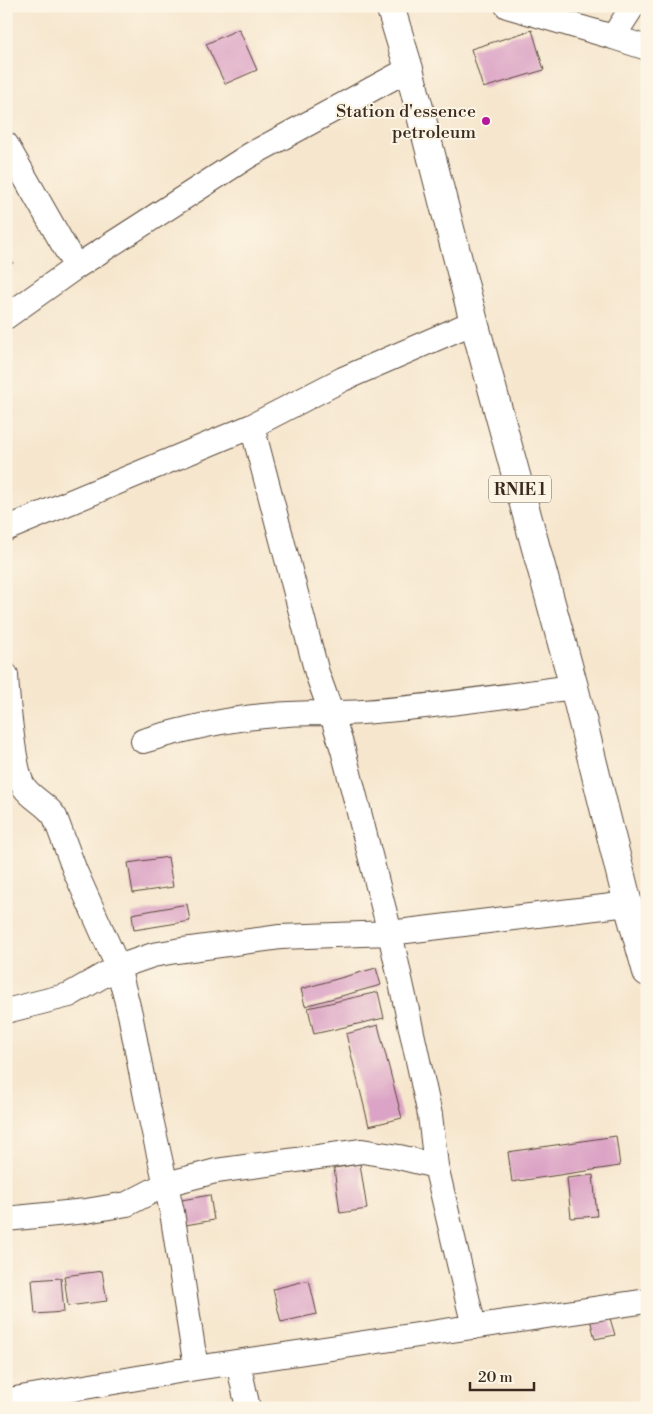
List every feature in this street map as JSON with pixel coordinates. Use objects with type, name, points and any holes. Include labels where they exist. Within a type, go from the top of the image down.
[{"type":"highway","name":"RNIE 1","points":[[390,6],[409,69],[474,322],[574,687],[628,904],[647,972]]},
{"type":"street","points":[[507,6],[647,48]]},
{"type":"street","points":[[613,37],[633,6]]},
{"type":"street","points":[[6,317],[76,267],[250,155],[409,69]]},
{"type":"street","points":[[6,144],[76,267]]},
{"type":"street","points":[[6,529],[252,426],[343,379],[474,322]]},
{"type":"street","points":[[252,426],[317,673],[343,750],[390,933],[430,1115],[436,1166],[474,1327]]},
{"type":"street","points":[[6,675],[7,697],[18,773],[22,786],[51,810],[55,817],[75,871],[118,967],[130,1014],[146,1097],[172,1212],[196,1368]]},
{"type":"street","points":[[143,741],[185,729],[231,720],[278,714],[361,712],[428,706],[574,687]]},
{"type":"street","points":[[6,1011],[69,995],[118,967],[153,955],[216,944],[280,937],[390,933],[628,904]]},
{"type":"street","points":[[6,1219],[127,1204],[166,1184],[216,1171],[362,1151],[436,1166]]},
{"type":"street","points":[[7,1395],[647,1301]]},
{"type":"street","points":[[238,1362],[248,1408]]},
{"type":"building","points":[[239,29],[257,70],[225,84],[206,44]]},
{"type":"building","points":[[532,30],[544,70],[483,88],[471,49]]},
{"type":"building","points":[[6,251],[13,263],[6,267]]},
{"type":"building","points":[[168,857],[173,887],[133,893],[128,863]]},
{"type":"building","points":[[187,904],[190,921],[134,930],[132,914]]},
{"type":"building","points":[[376,968],[381,985],[305,1006],[301,989]]},
{"type":"building","points":[[378,992],[384,1018],[314,1034],[308,1008]]},
{"type":"building","points":[[378,1025],[402,1118],[369,1126],[346,1034]]},
{"type":"building","points":[[616,1136],[620,1166],[512,1182],[508,1152]]},
{"type":"building","points":[[360,1164],[367,1209],[340,1213],[334,1168]]},
{"type":"building","points":[[593,1175],[597,1216],[571,1218],[567,1178]]},
{"type":"building","points":[[210,1195],[214,1220],[180,1226],[176,1201]]},
{"type":"building","points":[[102,1271],[107,1301],[68,1306],[64,1276]]},
{"type":"building","points":[[61,1278],[64,1312],[35,1314],[32,1280]]},
{"type":"building","points":[[309,1280],[317,1314],[281,1322],[273,1289]]},
{"type":"building","points":[[609,1315],[615,1335],[595,1339],[590,1319]]},
{"type":"place","name":"Station d'essence petroleum","points":[[486,121]]}]
